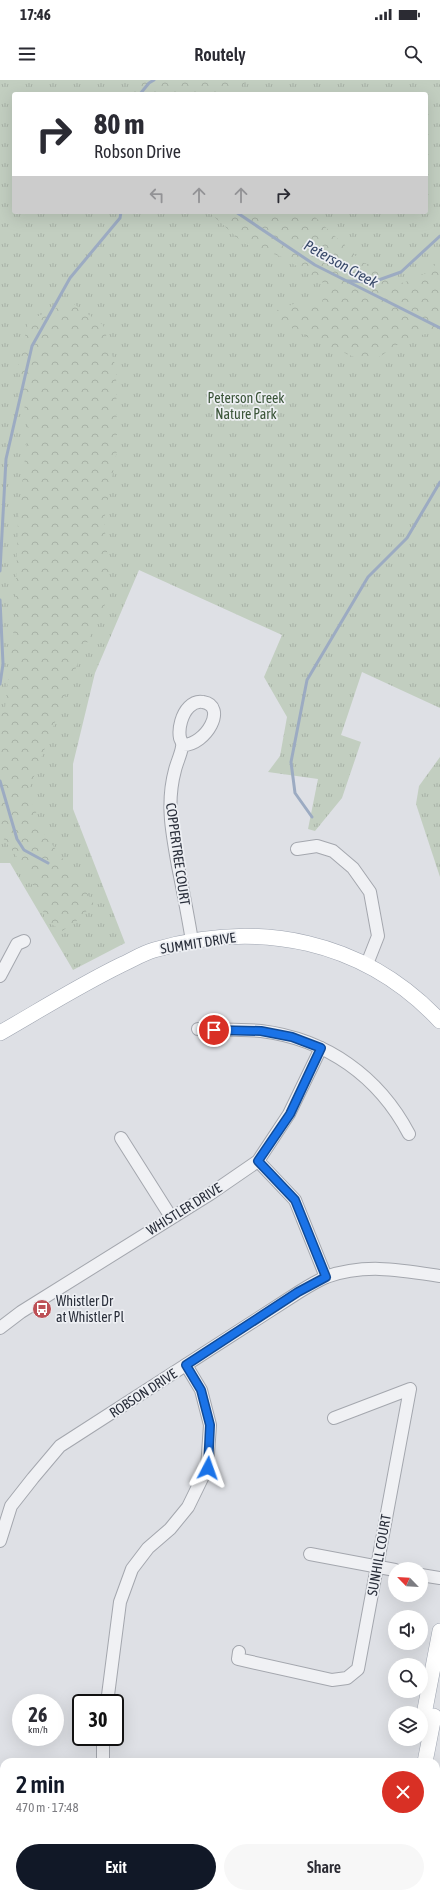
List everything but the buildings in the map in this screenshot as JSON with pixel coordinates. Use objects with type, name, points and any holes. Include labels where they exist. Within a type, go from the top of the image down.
[{"type":"main road","name":"SUMMIT DRIVE","points":[[0,1033],[98,976],[153,950],[192,941],[227,936],[258,935],[286,938],[323,948],[367,964],[408,991],[440,1021]]},
{"type":"main road","points":[[426,1706],[440,1631]]},
{"type":"main road","points":[[426,1758],[440,1682]]},
{"type":"main road","points":[[415,1758],[417,1746]]},
{"type":"street","name":"COPPERTREE COURT","points":[[183,745],[170,788],[170,815],[192,941]]},
{"type":"street","points":[[298,849],[317,846],[333,851],[353,868],[370,892],[378,936],[367,964]]},
{"type":"street","points":[[0,976],[18,944],[24,941]]},
{"type":"street","points":[[198,1029],[261,1031],[292,1037],[321,1048],[354,1067],[371,1082],[397,1112],[409,1134]]},
{"type":"street","name":"WHISTLER DRIVE","points":[[0,1328],[21,1312],[210,1194],[258,1161],[290,1114],[321,1048]]},
{"type":"street","points":[[121,1138],[171,1217]]},
{"type":"street","points":[[258,1161],[295,1200],[326,1277]]},
{"type":"street","name":"ROBSON DRIVE","points":[[0,1541],[12,1506],[60,1446],[298,1292],[326,1277],[354,1271],[383,1268],[440,1276]]},
{"type":"street","points":[[108,1694],[120,1602],[132,1569],[148,1548],[170,1529],[188,1507],[208,1468],[210,1425],[201,1390],[186,1365]]},
{"type":"street","name":"SUNHILL COURT","points":[[239,1652],[238,1659],[332,1680],[347,1678],[358,1669],[410,1389],[334,1418]]},
{"type":"street","points":[[310,1554],[388,1568]]},
{"type":"street","points":[[428,1576],[440,1578]]},
{"type":"street","points":[[103,1746],[103,1758]]},
{"type":"green space","name":"Peterson Creek Nature Park","points":[[0,80],[440,80],[440,708],[362,672],[341,735],[361,742],[342,798],[315,831],[308,829],[318,779],[268,772],[280,756],[287,717],[264,677],[282,635],[139,570],[95,673],[73,764],[73,809],[125,943],[73,970],[10,863],[0,863]]},
{"type":"green space","points":[[136,80],[252,80],[228,92],[125,92]]},
{"type":"green space","points":[[211,214],[313,214],[361,261],[403,283],[431,271],[440,257],[440,335],[437,333],[411,336],[379,357],[354,357],[309,338],[267,314],[296,303],[322,303],[325,284],[282,257],[243,243]]},
{"type":"green space","points":[[71,302],[103,325],[116,368],[117,450],[104,521],[111,592],[79,660],[28,792],[45,835],[94,904],[73,924],[62,931],[47,921],[28,872],[0,834],[0,717],[5,708],[15,617],[18,521],[28,430],[18,364],[29,320]]},
{"type":"green space","points":[[440,757],[440,877],[416,804],[419,786]]},
{"type":"waterway","name":"Peterson Creek","points":[[142,92],[149,83],[154,80]]},
{"type":"waterway","points":[[0,571],[6,459],[32,346],[70,278],[120,218],[121,214]]},
{"type":"waterway","name":"Peterson Creek","points":[[239,214],[315,265],[440,328]]},
{"type":"waterway","points":[[348,281],[373,282],[401,272],[440,236]]},
{"type":"waterway","points":[[312,817],[295,793],[291,762],[307,680],[368,577],[407,538],[440,482]]},
{"type":"waterway","points":[[0,600],[3,664],[0,684]]},
{"type":"waterway","points":[[0,781],[17,839],[24,850],[48,863]]},
{"type":"place","name":"Whistler Dr at Whistler Pl","points":[[42,1309]]},
{"type":"route","points":[[208,1468],[210,1425],[201,1390],[186,1365],[298,1292],[326,1277],[295,1200],[258,1161],[290,1114],[321,1048],[292,1037],[261,1031],[214,1030]]}]
